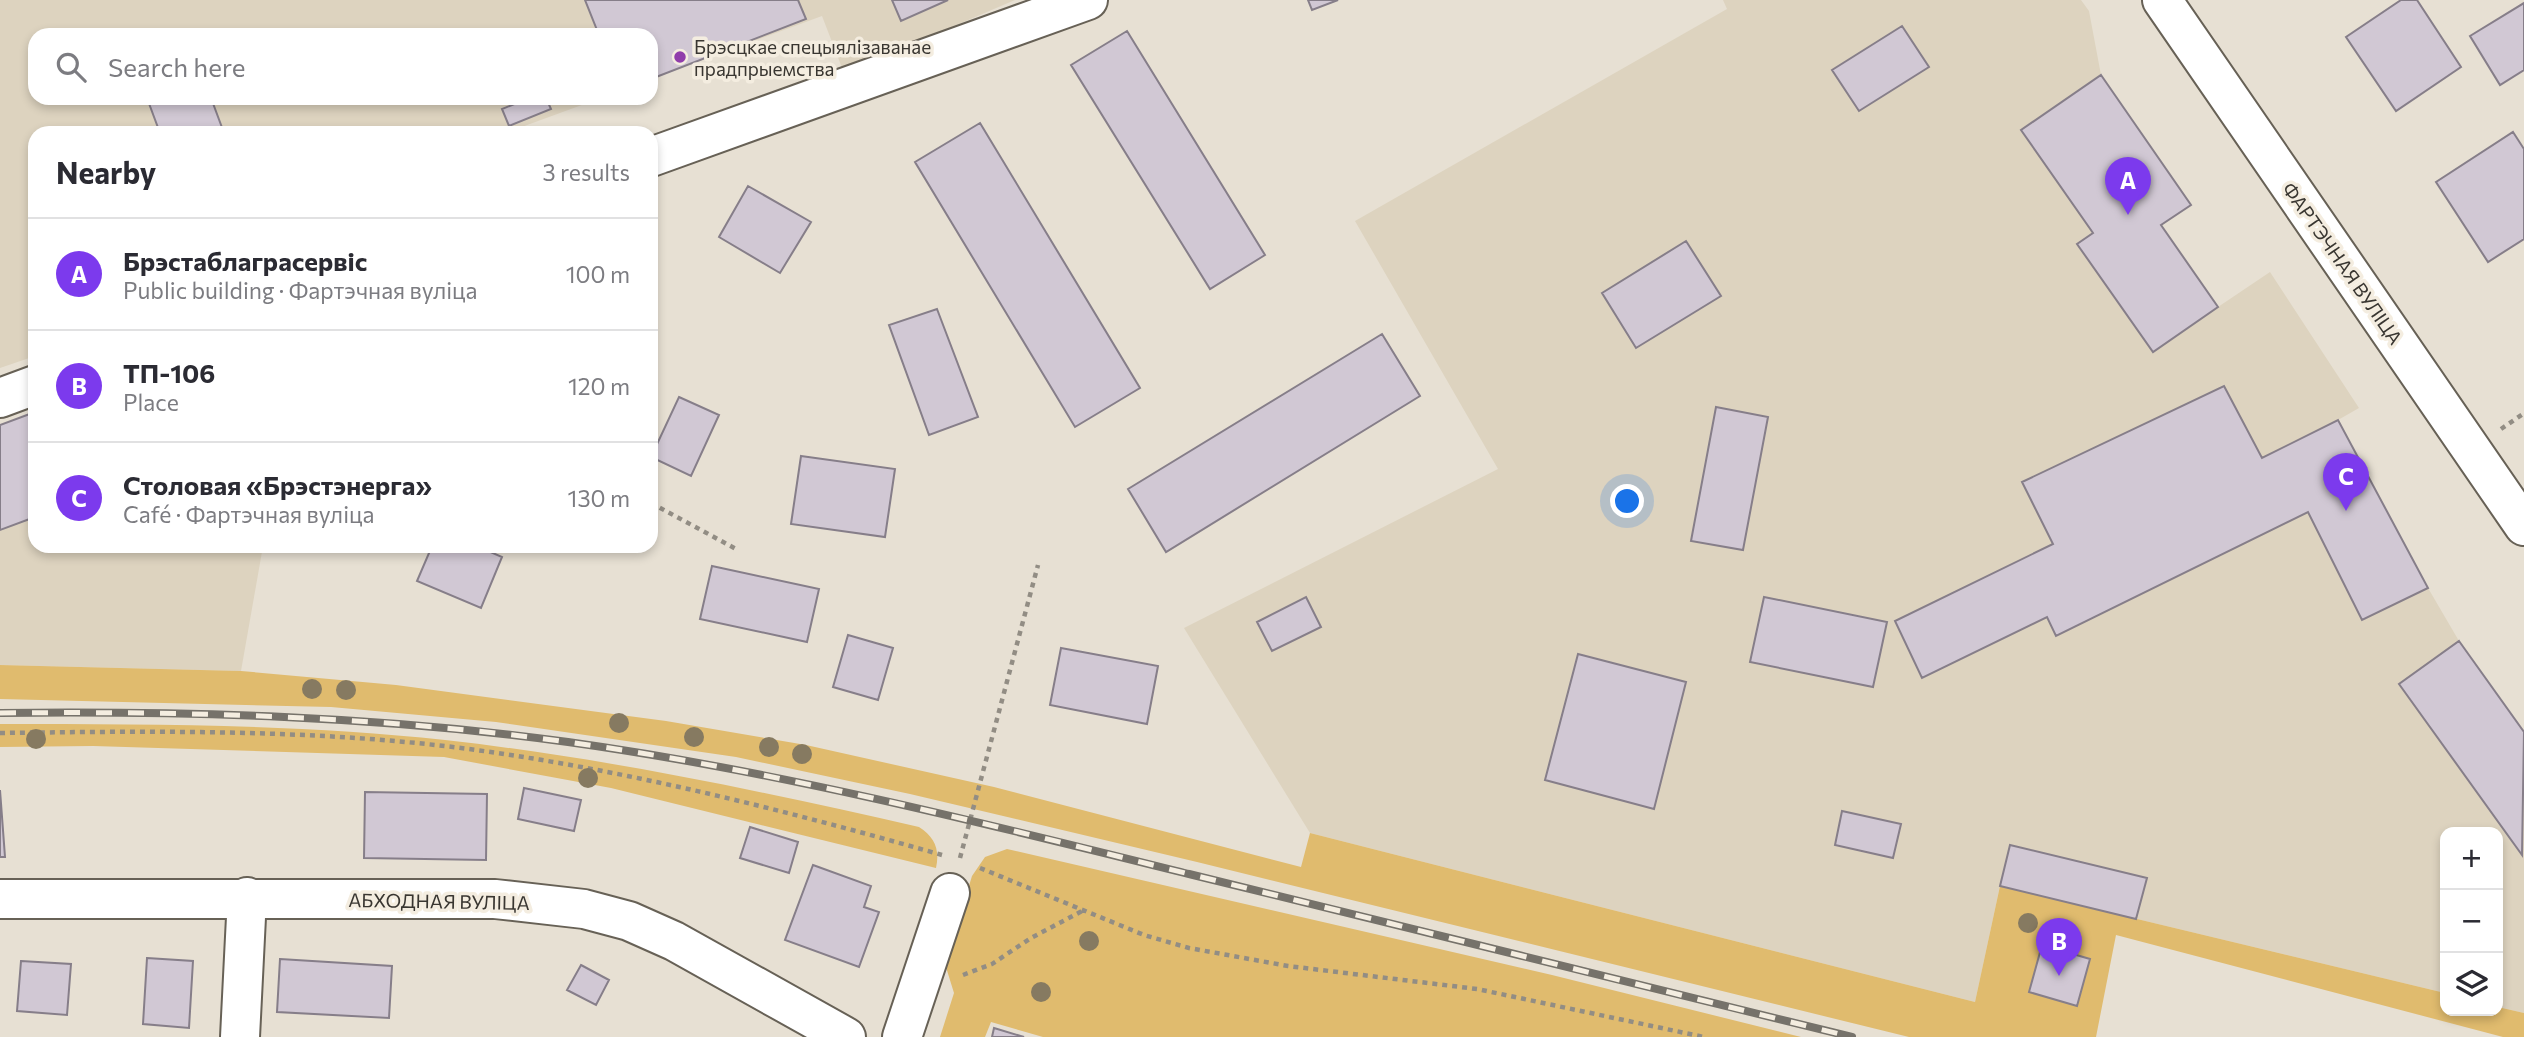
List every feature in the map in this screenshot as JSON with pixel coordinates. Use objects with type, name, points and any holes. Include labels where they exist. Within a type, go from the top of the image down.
[{"type":"street","points":[[658,154],[1088,0]]},
{"type":"street","name":"ФАРТЭЧНАЯ ВУЛІЦА","points":[[2162,0],[2524,526]]},
{"type":"street","points":[[0,397],[28,387]]},
{"type":"street","points":[[902,1037],[955,876]]},
{"type":"street","points":[[240,1037],[247,897]]},
{"type":"street","name":"АБХОДНАЯ ВУЛІЦА","points":[[0,899],[495,899],[584,909],[629,921],[674,941],[846,1037]]},
{"type":"path","points":[[658,507],[738,550]]},
{"type":"path","points":[[955,876],[1038,565]]},
{"type":"path","points":[[0,733],[245,734],[460,748],[570,765],[829,823],[955,876],[1085,910],[1144,935],[1238,958],[1476,989],[1704,1037]]},
{"type":"path","points":[[920,981],[973,973],[1085,910]]},
{"type":"shaded area","points":[[0,0],[1015,0],[844,73],[822,16],[658,76],[658,28],[28,28],[28,105],[582,105],[524,126],[28,126],[28,358],[0,368]]},
{"type":"shaded area","points":[[1723,0],[2081,0],[2089,11],[2101,75],[2191,205],[2161,226],[2218,307],[2270,272],[2359,408],[2338,420],[2428,588],[2459,641],[2524,732],[2524,1013],[2503,1008],[2503,827],[2440,827],[2440,992],[2000,886],[1975,1002],[1310,833],[1184,628],[1498,469],[1355,221],[1727,9]]},
{"type":"shaded area","points":[[28,415],[28,553],[262,553],[241,671],[0,665],[0,425]]},
{"type":"shaded area","points":[[0,665],[241,671],[396,685],[666,721],[806,745],[994,787],[1301,867],[1310,833],[1975,1002],[2000,886],[2440,992],[2440,1016],[2503,1016],[2503,1008],[2524,1013],[2524,1037],[2503,1037],[2116,935],[2096,1037],[1909,1037],[1197,862],[910,794],[736,757],[496,722],[331,707],[0,699]]},
{"type":"shaded area","points":[[0,724],[167,725],[334,731],[445,740],[564,756],[742,788],[919,827],[929,835],[937,850],[936,868],[611,788],[444,757],[93,746],[0,747]]},
{"type":"shaded area","points":[[1007,849],[1552,975],[1801,1037],[1043,1037],[991,1022],[985,1037],[940,1037],[954,993],[945,964],[972,876],[985,857]]},
{"type":"building","name":"Брэсцкае спецыялізаванае прадпрыемства","points":[[585,0],[798,0],[806,19],[658,76],[658,28],[596,28]]},
{"type":"building","points":[[892,0],[948,0],[901,21]]},
{"type":"building","points":[[1308,0],[1338,0],[1312,10]]},
{"type":"building","points":[[2401,0],[2417,0],[2461,67],[2396,111],[2346,37]]},
{"type":"building","points":[[2524,3],[2524,70],[2500,85],[2470,36]]},
{"type":"building","points":[[1902,26],[1929,67],[1859,111],[1832,70]]},
{"type":"building","points":[[1127,31],[1265,255],[1210,289],[1071,65]]},
{"type":"building","points":[[2101,75],[2191,205],[2161,225],[2218,307],[2153,352],[2077,244],[2093,233],[2021,130]]},
{"type":"building","points":[[150,105],[214,105],[221,126],[157,126]]},
{"type":"building","points":[[512,105],[549,105],[551,109],[509,126],[502,109]]},
{"type":"building","points":[[980,123],[1140,388],[1075,427],[915,162]]},
{"type":"building","points":[[2513,132],[2524,149],[2524,239],[2488,262],[2436,182]]},
{"type":"building","points":[[748,186],[811,222],[780,273],[719,237]]},
{"type":"building","points":[[1686,241],[1721,296],[1636,348],[1602,293]]},
{"type":"building","points":[[937,309],[978,417],[929,435],[889,325]]},
{"type":"building","points":[[1382,334],[1420,396],[1166,552],[1128,489]]},
{"type":"building","points":[[2224,386],[2262,458],[2338,420],[2428,588],[2362,620],[2308,512],[2056,636],[2047,617],[1922,678],[1895,621],[2053,544],[2022,482]]},
{"type":"building","points":[[679,397],[719,415],[691,476],[658,460],[658,442]]},
{"type":"building","points":[[1716,407],[1768,417],[1743,550],[1691,541]]},
{"type":"building","points":[[28,415],[28,520],[0,530],[0,425]]},
{"type":"building","points":[[801,456],[895,469],[885,537],[791,524]]},
{"type":"building","points":[[429,553],[493,553],[502,557],[481,608],[417,581]]},
{"type":"building","points":[[712,566],[819,589],[807,642],[700,619]]},
{"type":"building","points":[[1306,597],[1321,627],[1272,651],[1257,622]]},
{"type":"building","points":[[1764,597],[1887,622],[1873,687],[1750,662]]},
{"type":"building","points":[[848,635],[893,648],[878,700],[833,687]]},
{"type":"building","points":[[2459,641],[2524,732],[2522,855],[2503,827],[2399,684]]},
{"type":"building","points":[[1061,648],[1158,666],[1147,724],[1050,705]]},
{"type":"building","points":[[1578,654],[1686,682],[1654,809],[1545,780]]},
{"type":"building","points":[[524,788],[581,800],[574,831],[518,819]]},
{"type":"building","points":[[0,790],[5,857],[0,857]]},
{"type":"building","points":[[365,792],[487,794],[486,860],[364,858]]},
{"type":"building","points":[[1842,811],[1901,824],[1893,858],[1835,845]]},
{"type":"building","points":[[750,827],[798,842],[789,873],[740,858]]},
{"type":"building","points":[[2010,845],[2147,878],[2136,919],[2000,886]]},
{"type":"building","points":[[813,865],[871,886],[864,907],[879,912],[859,967],[785,940]]},
{"type":"building","points":[[2042,945],[2090,959],[2077,1006],[2029,992]]},
{"type":"building","points":[[147,958],[193,961],[189,1028],[143,1024]]},
{"type":"building","points":[[280,959],[392,966],[389,1018],[277,1012]]},
{"type":"building","points":[[21,961],[71,964],[67,1015],[17,1011]]},
{"type":"building","points":[[581,965],[609,980],[596,1005],[567,990]]},
{"type":"building","points":[[994,1028],[1024,1037],[992,1037]]},
{"type":"railway","points":[[0,713],[213,714],[355,721],[497,733],[646,754],[802,783],[958,817],[1852,1037]]},
{"type":"place","name":"Брэсцкае спецыялізаванае прадпрыемства","points":[[680,57]]},
{"type":"place","name":"Брэстаблаграсервіс","points":[[2128,215]]},
{"type":"place","name":"Столовая «Брэстэнерга»","points":[[2346,511]]},
{"type":"place","name":"ТП-106","points":[[2059,976]]}]
